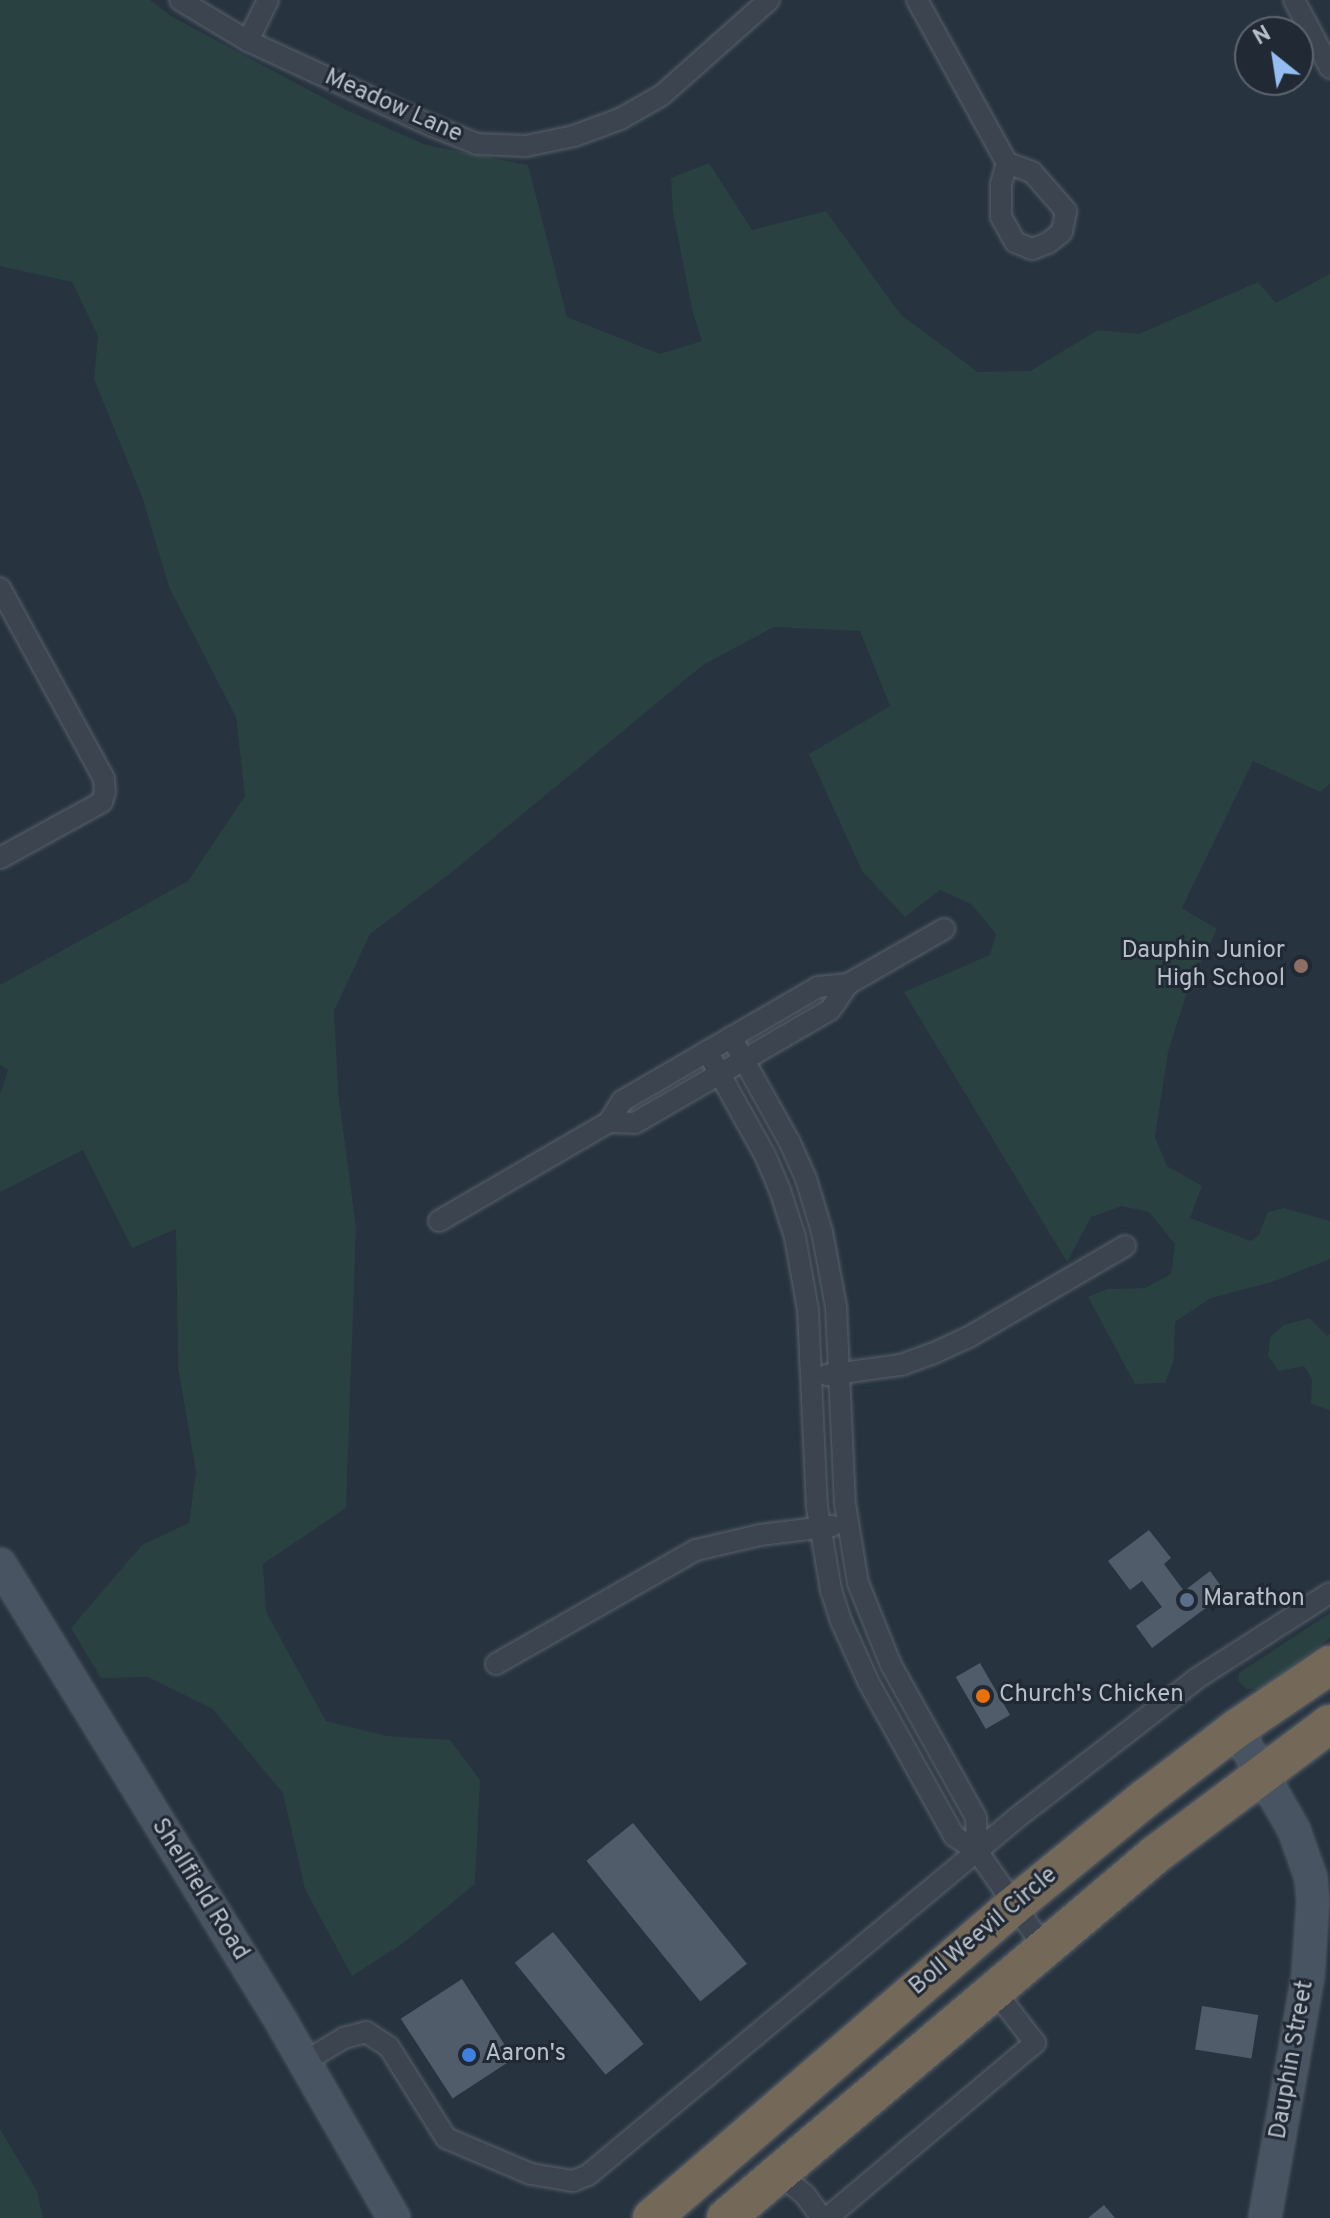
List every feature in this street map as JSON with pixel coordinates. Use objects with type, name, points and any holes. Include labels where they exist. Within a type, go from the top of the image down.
[{"type":"highway","name":"Boll Weevil Circle","points":[[652,2218],[1012,1907],[1236,1729],[1330,1665]]},
{"type":"highway","name":"Boll Weevil Circle","points":[[726,2218],[792,2184],[813,2143],[1044,1947],[1262,1773],[1330,1724]]},
{"type":"highway","points":[[785,2103],[767,2138],[792,2184]]},
{"type":"street","name":"Meadow Lane","points":[[180,0],[248,41],[477,144],[526,146],[574,136],[620,119],[662,95],[769,0]]},
{"type":"street","points":[[248,41],[268,0]]},
{"type":"street","points":[[917,0],[1007,163]]},
{"type":"street","points":[[1294,0],[1330,68]]},
{"type":"street","points":[[0,588],[104,779],[105,792],[102,802],[0,858]]},
{"type":"street","points":[[439,1221],[609,1122],[622,1101],[731,1037],[818,987],[848,984],[944,929]]},
{"type":"street","points":[[609,1122],[635,1123],[720,1074],[830,1010],[848,984]]},
{"type":"street","points":[[731,1037],[790,1143],[816,1208],[836,1307],[847,1524],[867,1611],[891,1665],[976,1818],[977,1851]]},
{"type":"street","points":[[707,1051],[765,1155],[789,1216],[806,1294],[819,1528],[831,1590],[869,1683],[954,1836],[977,1851],[1012,1907],[1044,1947]]},
{"type":"street","points":[[811,1376],[901,1365],[932,1354],[967,1338],[1125,1246]]},
{"type":"street","points":[[496,1664],[696,1550],[760,1535],[847,1524]]},
{"type":"street","name":"Shellfield Road","points":[[0,1564],[304,2062],[394,2218]]},
{"type":"street","points":[[304,2062],[344,2038],[366,2032],[389,2047],[446,2138],[531,2174],[573,2181],[588,2175],[977,1851],[1196,1679],[1330,1593]]},
{"type":"street","name":"Dauphin Street","points":[[1236,1729],[1304,1853],[1313,1902],[1308,1976],[1265,2218]]},
{"type":"street","points":[[792,2184],[824,2218],[1035,2043],[994,1990]]},
{"type":"green space","points":[[0,0],[150,0],[171,16],[344,109],[426,145],[528,165],[567,317],[660,354],[702,341],[693,313],[673,212],[671,178],[709,163],[752,230],[826,211],[901,315],[978,372],[1030,371],[1098,330],[1139,334],[1258,282],[1276,303],[1330,274],[1330,784],[1320,792],[1253,761],[1182,908],[1217,929],[1188,989],[1168,1052],[1155,1137],[1167,1166],[1202,1186],[1190,1218],[1251,1241],[1259,1235],[1268,1212],[1284,1208],[1330,1221],[1330,1259],[1272,1282],[1211,1298],[1175,1322],[1174,1360],[1165,1383],[1135,1384],[1088,1297],[1108,1289],[1145,1288],[1171,1274],[1175,1244],[1149,1212],[1122,1206],[1091,1217],[1067,1262],[904,992],[990,955],[996,934],[971,904],[940,890],[905,917],[862,871],[809,754],[890,706],[860,631],[774,627],[703,665],[456,869],[370,934],[334,1011],[338,1091],[356,1228],[346,1508],[263,1564],[266,1612],[326,1721],[387,1736],[450,1740],[480,1780],[475,1884],[402,1944],[352,1976],[305,1889],[283,1793],[213,1709],[148,1677],[101,1678],[71,1628],[142,1545],[189,1523],[196,1472],[178,1367],[176,1229],[132,1248],[83,1150],[0,1192],[0,1095],[8,1070],[0,1065],[0,985],[188,881],[245,796],[236,717],[169,587],[143,499],[94,379],[98,336],[72,282],[0,266]]},
{"type":"green space","points":[[1310,1318],[1327,1336],[1330,1334],[1330,1410],[1311,1404],[1312,1379],[1304,1366],[1279,1371],[1268,1356],[1270,1337],[1284,1325]]},
{"type":"green space","points":[[1330,1613],[1330,1638],[1261,1689],[1247,1689],[1238,1681],[1239,1673]]},
{"type":"green space","points":[[0,2129],[37,2191],[43,2218],[0,2218]]},
{"type":"building","name":"Marathon","points":[[1149,1530],[1171,1558],[1164,1564],[1184,1591],[1210,1571],[1226,1593],[1152,1648],[1136,1626],[1162,1607],[1142,1581],[1130,1590],[1108,1561]]},
{"type":"building","name":"Church's Chicken","points":[[980,1663],[1010,1715],[986,1729],[956,1677]]},
{"type":"building","points":[[633,1823],[747,1964],[700,2001],[586,1861]]},
{"type":"building","points":[[553,1932],[644,2044],[606,2075],[515,1963]]},
{"type":"building","points":[[462,1979],[514,2059],[453,2098],[401,2019]]},
{"type":"building","points":[[1202,2006],[1258,2015],[1251,2058],[1195,2049]]},
{"type":"building","points":[[1104,2205],[1115,2218],[1088,2218]]},
{"type":"place","name":"Dauphin Junior High School","points":[[1301,966]]},
{"type":"place","name":"Marathon","points":[[1187,1600]]},
{"type":"place","name":"Church's Chicken","points":[[983,1696]]},
{"type":"place","name":"Aaron's","points":[[469,2055]]}]
